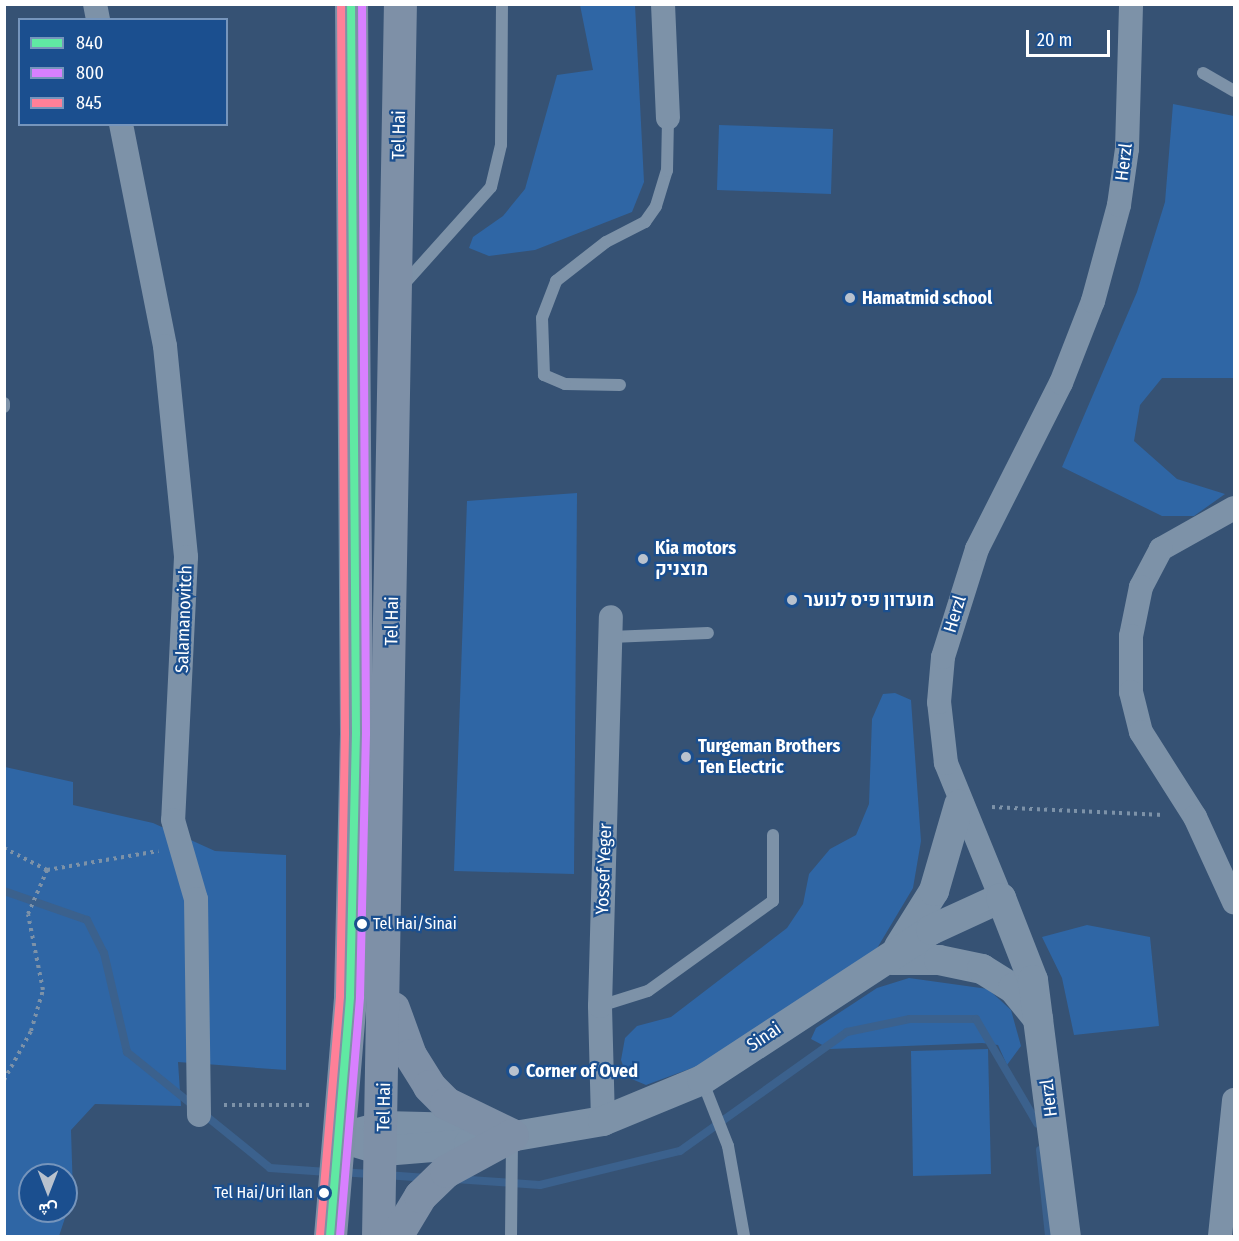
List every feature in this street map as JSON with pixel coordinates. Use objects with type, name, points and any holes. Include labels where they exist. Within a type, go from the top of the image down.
[{"type":"highway","name":"Tel Hai","points":[[330,1236],[341,1138],[356,734],[351,4]]},
{"type":"highway","name":"Tel Hai","points":[[378,1236],[384,1139],[400,4]]},
{"type":"highway","points":[[386,989],[410,1055],[429,1086],[446,1104],[512,1135]]},
{"type":"highway","points":[[396,1236],[420,1196],[446,1171],[512,1135]]},
{"type":"street","points":[[663,4],[668,118]]},
{"type":"street","name":"Herzl","points":[[1066,1236],[1033,980],[1001,898],[959,805],[946,763],[939,702],[943,657],[977,549],[1060,383],[1093,301],[1119,205],[1126,149],[1131,4]]},
{"type":"street","name":"Salamanovitch","points":[[121,126],[165,346],[186,557],[173,820],[179,848],[196,899],[199,1109]]},
{"type":"street","points":[[1234,508],[1161,549],[1141,587],[1131,636],[1131,692],[1141,732],[1195,817],[1234,902]]},
{"type":"street","name":"Yossef Yeger","points":[[603,1122],[600,1006],[611,627]]},
{"type":"street","points":[[891,960],[934,891],[959,805]]},
{"type":"street","name":"Sinai","points":[[341,1138],[512,1135],[603,1122],[702,1080],[797,1014],[891,960],[931,930],[1001,898]]},
{"type":"street","points":[[891,960],[939,960],[982,969],[1013,988],[1040,1022]]},
{"type":"street","points":[[1220,1236],[1234,1100]]},
{"type":"lane","points":[[396,298],[424,257],[491,187],[501,145],[502,4]]},
{"type":"lane","points":[[1203,73],[1234,92]]},
{"type":"lane","points":[[620,385],[565,384],[544,375],[542,318],[556,281],[606,242],[645,222],[656,206],[667,171],[668,118]]},
{"type":"lane","points":[[611,627],[708,633]]},
{"type":"lane","points":[[600,1006],[648,991],[772,901],[772,835]]},
{"type":"lane","points":[[702,1080],[728,1146],[744,1236]]},
{"type":"lane","points":[[511,1236],[512,1135]]},
{"type":"path","points":[[959,805],[1195,817]]},
{"type":"path","points":[[4,848],[47,870],[179,848]]},
{"type":"path","points":[[4,1080],[31,1030],[43,990],[28,914],[47,870]]},
{"type":"path","points":[[199,1109],[318,1105]]},
{"type":"shaded area","points":[[580,5],[635,5],[644,182],[632,212],[535,250],[489,256],[469,248],[473,237],[503,216],[525,189],[557,75],[593,70]]},
{"type":"shaded area","points":[[1173,104],[1234,116],[1234,378],[1162,378],[1140,405],[1134,441],[1177,479],[1225,494],[1194,516],[1162,516],[1062,467],[1137,292],[1165,202]]},
{"type":"shaded area","points":[[719,125],[833,129],[831,194],[717,190]]},
{"type":"shaded area","points":[[577,493],[574,874],[454,871],[467,501]]},
{"type":"shaded area","points":[[895,693],[911,700],[921,841],[913,888],[873,955],[711,1061],[646,1085],[627,1077],[621,1060],[625,1038],[637,1026],[671,1017],[787,928],[803,904],[809,874],[830,849],[856,835],[869,804],[872,719],[883,694]]},
{"type":"shaded area","points":[[5,767],[73,782],[73,805],[153,823],[215,851],[286,855],[286,1070],[178,1062],[181,1106],[95,1104],[71,1130],[72,1163],[18,1163],[18,1223],[63,1223],[59,1236],[5,1236]]},
{"type":"shaded area","points":[[1087,925],[1150,937],[1159,1026],[1074,1035],[1062,978],[1042,937]]},
{"type":"shaded area","points":[[909,978],[988,989],[1011,1010],[1021,1046],[1007,1065],[998,1045],[982,1043],[830,1049],[811,1039],[816,1028],[877,988]]},
{"type":"shaded area","points":[[988,1049],[991,1174],[913,1176],[911,1051]]},
{"type":"waterway","points":[[4,891],[87,920],[104,953],[127,1052],[270,1168],[328,1172]]},
{"type":"waterway","points":[[455,1179],[540,1185],[680,1151],[847,1032],[910,1019],[976,1019],[1037,1123]]},
{"type":"waterway","points":[[1040,1150],[1049,1236]]},
{"type":"waterway","points":[[341,1172],[373,1174]]},
{"type":"waterway","points":[[386,1175],[427,1178]]},
{"type":"transit line","name":"845","points":[[320,1235],[340,996],[345,734],[341,4]]},
{"type":"transit line","name":"840","points":[[330,1236],[350,997],[356,734],[351,4]]},
{"type":"transit line","name":"800","points":[[340,1236],[360,997],[366,734],[362,4]]},
{"type":"place","name":"Hamatmid school","points":[[850,298]]},
{"type":"place","name":"Kia motors מוצניק","points":[[643,559]]},
{"type":"place","name":"מועדון פיס לנוער","points":[[792,600]]},
{"type":"place","name":"Turgeman Brothers Ten Electric","points":[[686,757]]},
{"type":"place","name":"Tel Hai/Sinai","points":[[362,924]]},
{"type":"place","name":"Corner of Oved","points":[[514,1071]]},
{"type":"place","name":"Tel Hai/Uri Ilan","points":[[324,1193]]}]
